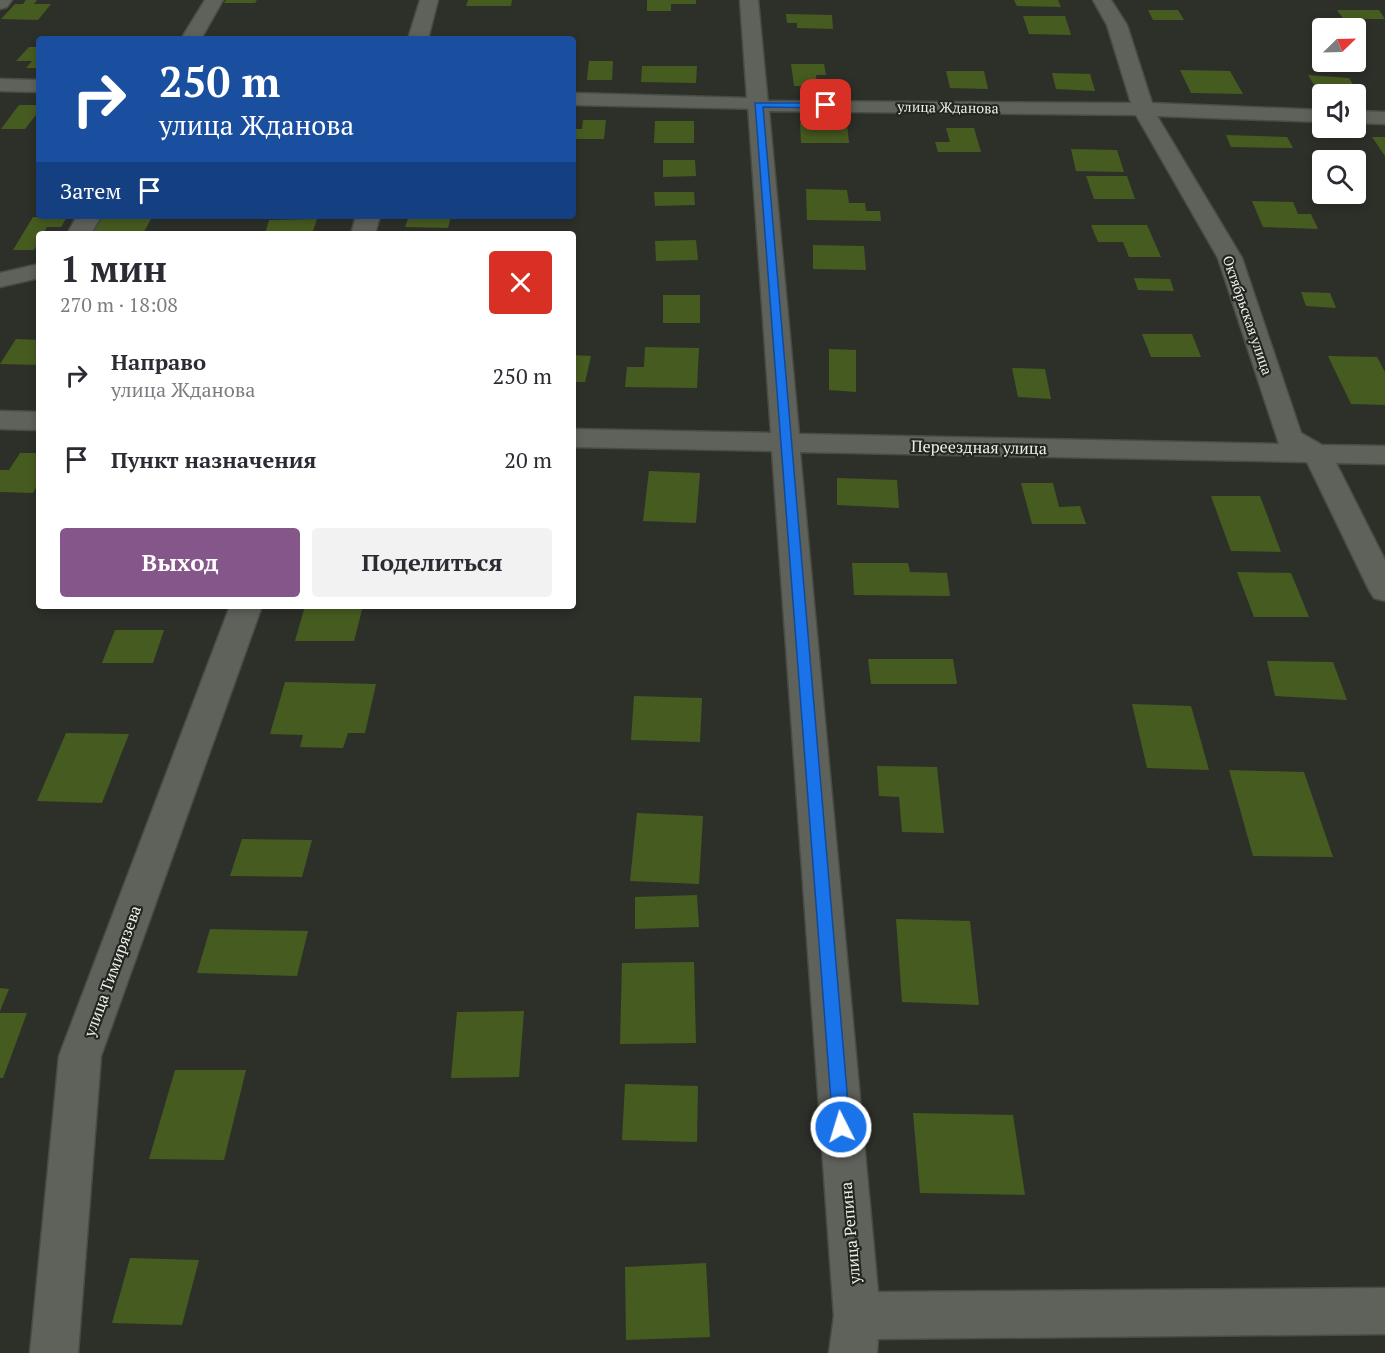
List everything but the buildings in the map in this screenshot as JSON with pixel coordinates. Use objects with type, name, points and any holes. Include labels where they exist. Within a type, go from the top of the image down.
[{"type":"street","points":[[193,36],[214,0]]},
{"type":"street","points":[[419,36],[429,0]]},
{"type":"street","name":"улица Репина","points":[[749,0],[855,1335]]},
{"type":"street","name":"Октябрьская улица","points":[[1102,0],[1117,25],[1143,109],[1230,258],[1289,438],[1317,454]]},
{"type":"street","points":[[0,85],[36,86]]},
{"type":"street","name":"улица Жданова","points":[[576,99],[758,105],[1143,109],[1312,116]]},
{"type":"street","points":[[1366,117],[1385,118]]},
{"type":"street","points":[[0,280],[36,272]]},
{"type":"street","points":[[0,420],[36,421]]},
{"type":"street","name":"Переездная улица","points":[[576,438],[1385,455]]},
{"type":"street","points":[[1317,454],[1385,590]]},
{"type":"street","name":"улица Тимирязева","points":[[54,1353],[80,1056],[245,609]]},
{"type":"street","points":[[855,1335],[1385,1311]]},
{"type":"route","points":[[826,105],[758,105],[841,1127]]}]
